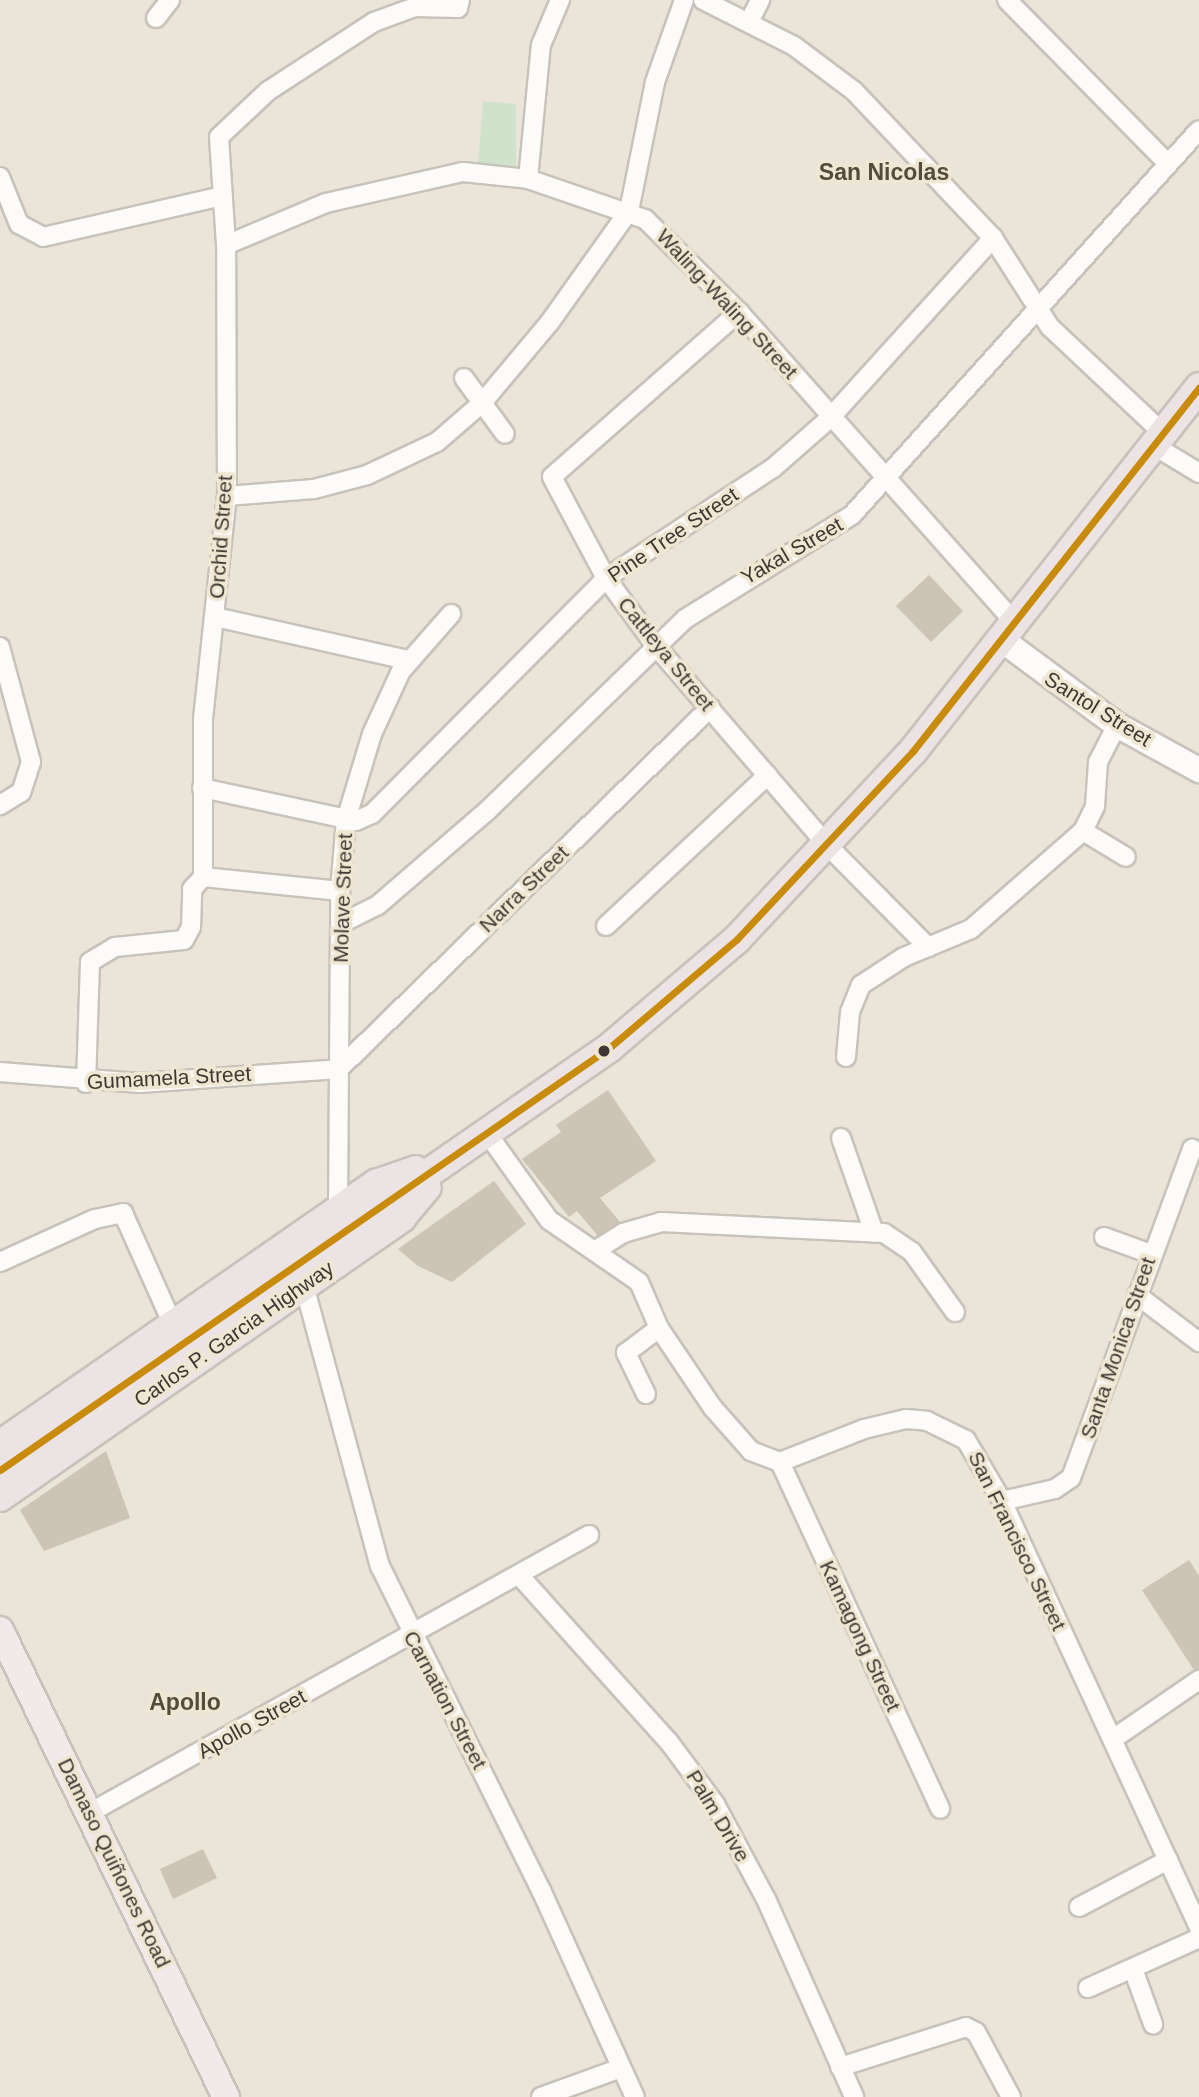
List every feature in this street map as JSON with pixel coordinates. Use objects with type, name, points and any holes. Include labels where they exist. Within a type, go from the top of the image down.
[{"type":"highway","name":"Carlos P. Garcia Highway","points":[[0,1470],[609,1048],[737,939],[829,846],[1008,632],[1199,387]]},
{"type":"highway","name":"Carlos P. Garcia Highway","points":[[0,1444],[376,1184],[454,1155]]},
{"type":"highway","name":"Carlos P. Garcia Highway","points":[[0,1497],[401,1218],[454,1155]]},
{"type":"main road","name":"Santol Street","points":[[1008,632],[1117,725],[1199,770]]},
{"type":"main road","name":"Damaso Quiñones Road","points":[[0,1630],[91,1812],[226,2097]]},
{"type":"street","points":[[156,18],[170,0]]},
{"type":"street","name":"Orchid Street","points":[[203,877],[202,788],[227,496],[226,246],[216,146],[225,127],[247,107],[374,22],[415,7],[458,8],[460,0]]},
{"type":"street","points":[[528,179],[541,45],[560,0]]},
{"type":"street","points":[[227,496],[314,489],[367,475],[437,442],[482,403],[550,321],[629,211],[655,82],[684,0]]},
{"type":"street","points":[[703,0],[794,46],[854,91],[993,238],[1036,309],[1158,439],[1199,473]]},
{"type":"street","points":[[748,22],[760,0]]},
{"type":"street","points":[[1007,0],[1167,163]]},
{"type":"street","name":"Yakal Street","points":[[340,924],[378,905],[405,883],[568,734],[655,645],[715,596],[843,521],[887,482],[1036,309],[1199,130]]},
{"type":"street","name":"Waling-Waling Street","points":[[226,246],[326,203],[400,182],[463,172],[528,179],[629,211],[667,236],[739,312],[887,482],[1008,632]]},
{"type":"street","points":[[0,177],[19,224],[43,237],[222,196]]},
{"type":"street","name":"Pine Tree Street","points":[[346,820],[363,820],[382,807],[606,578],[773,468],[831,418],[993,238]]},
{"type":"street","name":"Cattleya Street","points":[[739,312],[552,477],[606,578],[655,645],[829,846],[928,947]]},
{"type":"street","points":[[464,378],[505,434]]},
{"type":"street","name":"Molave Street","points":[[338,1211],[340,891],[346,820],[372,734],[408,660],[451,614]]},
{"type":"street","points":[[215,617],[408,660]]},
{"type":"street","points":[[0,647],[31,762],[21,792],[0,805]]},
{"type":"street","name":"Narra Street","points":[[339,1069],[710,708]]},
{"type":"street","points":[[846,1056],[850,1012],[861,985],[928,947],[971,929],[1083,831],[1095,806],[1098,762],[1117,725]]},
{"type":"street","points":[[606,926],[768,775]]},
{"type":"street","points":[[202,788],[346,820]]},
{"type":"street","points":[[1083,831],[1126,857]]},
{"type":"street","points":[[86,1083],[90,962],[115,947],[184,940],[191,927],[192,889],[203,877],[340,891]]},
{"type":"street","name":"Gumamela Street","points":[[0,1072],[86,1083],[339,1069]]},
{"type":"street","points":[[487,1133],[549,1220],[573,1240],[596,1250],[639,1282],[659,1328],[731,1432],[751,1451],[780,1462]]},
{"type":"street","points":[[841,1138],[874,1232]]},
{"type":"street","name":"Santa Monica Street","points":[[1002,1502],[1055,1489],[1071,1478],[1151,1254],[1192,1149]]},
{"type":"street","points":[[0,1262],[95,1219],[123,1213],[173,1325]]},
{"type":"street","points":[[596,1250],[623,1233],[661,1222],[874,1232],[895,1237],[912,1252],[955,1312]]},
{"type":"street","points":[[1104,1237],[1151,1254]]},
{"type":"street","name":"Carnation Street","points":[[304,1285],[365,1525],[412,1636],[517,1841],[635,2097]]},
{"type":"street","points":[[1137,1295],[1199,1342]]},
{"type":"street","points":[[646,1394],[626,1353],[659,1328]]},
{"type":"street","name":"San Francisco Street","points":[[780,1462],[884,1422],[927,1421],[966,1440],[1002,1502],[1199,1928]]},
{"type":"street","name":"Kamagong Street","points":[[780,1462],[940,1809]]},
{"type":"street","name":"Apollo Street","points":[[91,1812],[412,1636],[589,1535]]},
{"type":"street","name":"Palm Drive","points":[[519,1575],[669,1741],[715,1804],[765,1899],[854,2097]]},
{"type":"street","points":[[1113,1739],[1199,1680]]},
{"type":"street","points":[[1079,1907],[1167,1860]]},
{"type":"street","points":[[1088,1988],[1199,1938]]},
{"type":"street","points":[[1133,1969],[1153,2024]]},
{"type":"street","points":[[840,2067],[966,2026],[976,2032],[1011,2097]]},
{"type":"street","points":[[541,2097],[621,2068]]},
{"type":"green space","points":[[483,101],[516,104],[516,171],[478,166]]},
{"type":"building","points":[[929,575],[963,611],[931,642],[896,606]]},
{"type":"building","points":[[608,1090],[656,1161],[600,1198],[620,1222],[598,1236],[577,1211],[569,1217],[522,1159],[561,1132],[556,1125]]},
{"type":"building","points":[[494,1181],[526,1224],[452,1282],[418,1266],[398,1249]]},
{"type":"building","points":[[106,1451],[130,1518],[44,1551],[20,1510]]},
{"type":"building","points":[[1189,1560],[1199,1576],[1199,1669],[1194,1670],[1142,1590]]},
{"type":"building","points":[[203,1849],[217,1878],[173,1899],[160,1869]]},
{"type":"transit line","points":[[0,1470],[609,1048],[737,939],[913,751],[1199,387]]},
{"type":"district","name":"San Nicolas","points":[[884,172]]},
{"type":"district","name":"Apollo","points":[[185,1702]]}]
